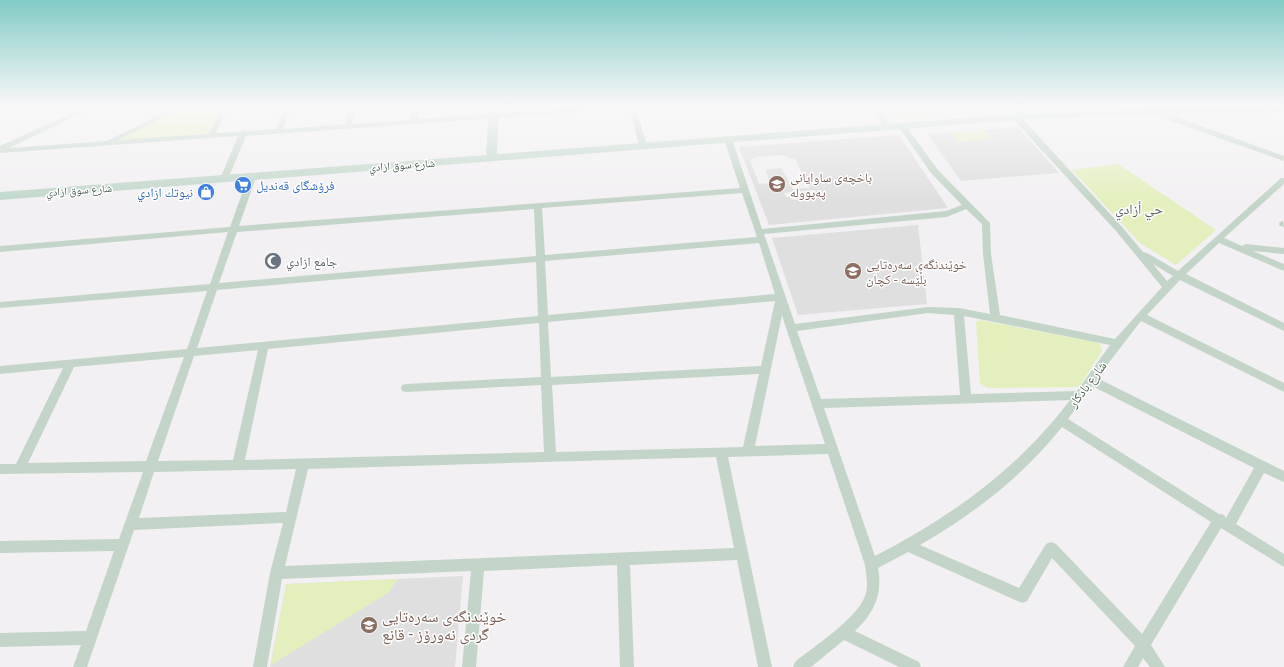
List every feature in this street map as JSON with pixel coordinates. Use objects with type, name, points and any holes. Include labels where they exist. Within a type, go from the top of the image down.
[{"type":"street","points":[[0,150],[25,138]]},
{"type":"street","points":[[106,144],[118,138]]},
{"type":"street","points":[[0,150],[182,138]]},
{"type":"street","points":[[224,179],[241,138]]},
{"type":"street","points":[[491,158],[492,138]]},
{"type":"street","points":[[641,138],[643,146]]},
{"type":"street","name":"شارع سوق ازادي","points":[[0,196],[740,138]]},
{"type":"street","points":[[911,138],[934,171],[986,224],[987,254],[996,318]]},
{"type":"street","points":[[1039,138],[1138,251],[1167,287]]},
{"type":"street","points":[[1226,138],[1284,159]]},
{"type":"street","points":[[728,139],[871,565],[874,584],[872,596],[863,614],[800,667]]},
{"type":"street","points":[[80,667],[252,176]]},
{"type":"street","name":"شارع بادكار","points":[[871,565],[908,546],[958,514],[997,485],[1028,457],[1060,420],[1140,316],[1179,275],[1284,180]]},
{"type":"street","points":[[0,250],[234,229],[745,190]]},
{"type":"street","points":[[0,305],[541,258],[760,236],[947,214],[967,206]]},
{"type":"street","points":[[538,207],[550,456]]},
{"type":"street","points":[[1219,239],[1284,268]]},
{"type":"street","points":[[1236,246],[1284,251]]},
{"type":"street","points":[[1269,250],[1284,257]]},
{"type":"street","points":[[1138,251],[1179,275],[1284,327]]},
{"type":"street","points":[[0,370],[781,297]]},
{"type":"street","points":[[748,451],[781,297]]},
{"type":"street","points":[[791,328],[928,310],[959,312],[996,318],[1118,343]]},
{"type":"street","points":[[959,312],[966,399]]},
{"type":"street","points":[[1140,316],[1284,388]]},
{"type":"street","points":[[238,463],[264,346]]},
{"type":"street","points":[[20,468],[71,364]]},
{"type":"street","points":[[406,388],[765,370]]},
{"type":"street","points":[[1090,380],[1284,477]]},
{"type":"street","points":[[817,404],[1079,395]]},
{"type":"street","points":[[1060,420],[1284,561]]},
{"type":"street","points":[[0,469],[238,463],[304,464],[832,449]]},
{"type":"street","points":[[721,452],[765,667]]},
{"type":"street","points":[[260,667],[277,573],[304,464]]},
{"type":"street","points":[[1130,667],[1262,465]]},
{"type":"street","points":[[131,524],[292,517]]},
{"type":"street","points":[[0,546],[122,545]]},
{"type":"street","points":[[908,546],[1022,596],[1051,548],[1140,650],[1158,667]]},
{"type":"street","points":[[277,573],[743,554]]},
{"type":"street","points":[[623,559],[627,667]]},
{"type":"street","points":[[469,667],[478,566]]},
{"type":"street","points":[[842,632],[914,667]]},
{"type":"street","points":[[0,640],[90,638]]},
{"type":"street","points":[[1140,650],[1151,667]]},
{"type":"shaded area","points":[[857,138],[901,138],[948,208],[769,225],[739,147]],"holes":[[[781,155],[796,160],[809,188],[793,189],[781,168],[765,170],[771,183],[759,184],[750,160],[755,157]],[[813,190],[817,198],[792,200],[790,197],[786,197],[784,193]]]},
{"type":"shaded area","points":[[930,138],[1028,138],[1059,173],[961,181]]},
{"type":"shaded area","name":"خوێندنگەی سەرەتایی بڵێسە - کچان","points":[[918,225],[927,304],[798,315],[772,238]]},
{"type":"shaded area","name":"خوێندنگەی سەرەتایی گردی نەورۆز - قانع","points":[[463,576],[455,667],[270,667],[286,584]]},
{"type":"green space","points":[[121,138],[153,138],[115,141]]},
{"type":"green space","points":[[956,138],[990,139],[959,142]]},
{"type":"green space","points":[[1118,164],[1216,230],[1176,265],[1140,243],[1072,170]]},
{"type":"green space","points":[[980,320],[1100,343],[1102,351],[1079,387],[987,388],[980,383],[976,322]]},
{"type":"green space","points":[[398,579],[388,593],[271,665],[286,584]]},
{"type":"place","name":"باخچەی ساوایانی پەپوولە","points":[[777,184]]},
{"type":"place","name":"فرۆشگای قەندیل","points":[[243,185]]},
{"type":"place","name":"نيوتك ازادي","points":[[206,192]]},
{"type":"place","name":"جامع ازادي","points":[[273,261]]},
{"type":"place","name":"خوێندنگەی سەرەتایی بڵێسە - کچان","points":[[853,271]]},
{"type":"place","name":"خوێندنگەی سەرەتایی گردی نەورۆز - قانع","points":[[369,625]]},
{"type":"district","name":"حي أزادي","points":[[1139,209]]}]
